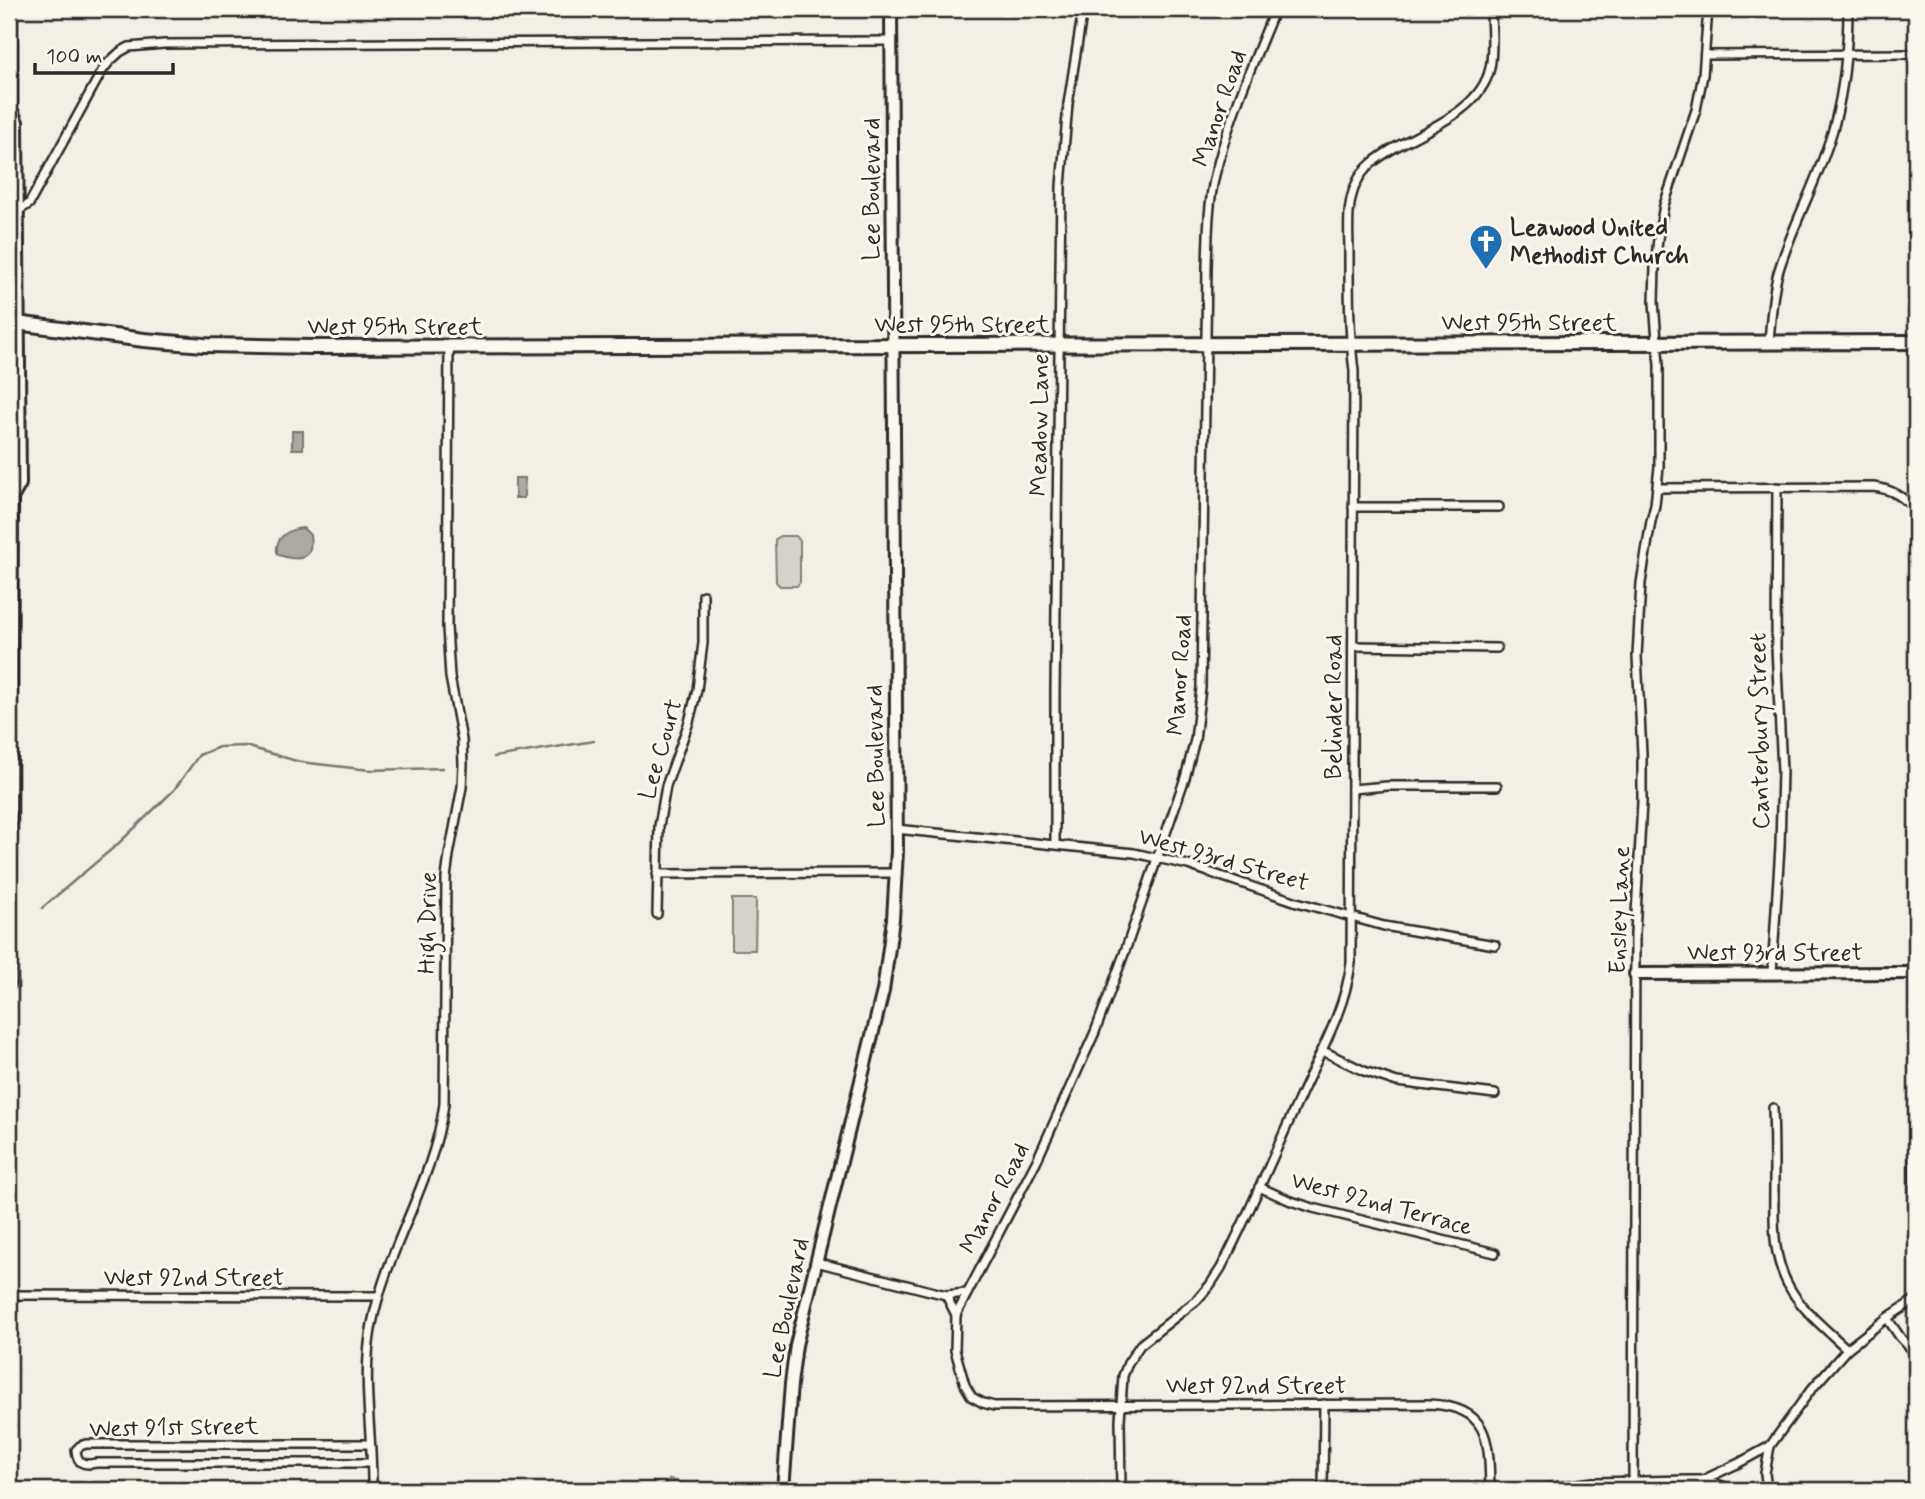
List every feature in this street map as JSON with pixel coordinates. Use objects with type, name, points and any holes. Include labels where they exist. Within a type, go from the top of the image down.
[{"type":"main road","name":"West 95th Street","points":[[14,322],[130,339],[204,345],[287,347],[1916,342]]},
{"type":"street","points":[[9,985],[10,495],[20,484],[13,211],[18,122],[10,112],[11,9]]},
{"type":"street","name":"Lee Boulevard","points":[[783,1490],[796,1345],[883,991],[893,919],[896,829],[891,9]]},
{"type":"street","name":"Meadow Lane","points":[[1055,844],[1059,250],[1062,167],[1068,104],[1083,9]]},
{"type":"street","name":"Manor Road","points":[[966,1387],[955,1350],[956,1315],[1037,1160],[1080,1065],[1158,858],[1195,740],[1199,717],[1203,614],[1210,206],[1214,177],[1226,136],[1275,9]]},
{"type":"street","name":"Belinder Road","points":[[1121,1490],[1123,1376],[1132,1354],[1191,1306],[1210,1285],[1232,1247],[1343,1002],[1348,984],[1352,918],[1354,371],[1351,343],[1349,209],[1355,185],[1367,167],[1383,154],[1472,102],[1489,70],[1491,9]]},
{"type":"street","name":"Ensley Lane","points":[[1633,1481],[1635,974],[1643,802],[1637,656],[1641,583],[1659,467],[1658,343],[1654,302],[1658,239],[1664,205],[1696,110],[1706,55],[1708,9]]},
{"type":"street","points":[[1769,342],[1774,291],[1779,271],[1833,129],[1844,82],[1848,9]]},
{"type":"street","points":[[13,211],[29,204],[102,71],[120,52],[129,47],[891,41]]},
{"type":"street","points":[[1706,55],[1916,54]]},
{"type":"street","name":"High Drive","points":[[372,1490],[368,1362],[372,1325],[385,1274],[438,1137],[444,1104],[446,878],[462,787],[463,764],[447,639],[449,347]]},
{"type":"street","points":[[1657,488],[1873,486],[1902,496],[1916,511]]},
{"type":"street","name":"Canterbury Street","points":[[1772,973],[1782,771],[1776,647],[1777,487]]},
{"type":"street","points":[[1353,507],[1499,508]]},
{"type":"street","name":"Lee Court","points":[[657,914],[659,826],[666,786],[698,690],[703,643],[703,595]]},
{"type":"street","points":[[1353,646],[1497,648]]},
{"type":"street","points":[[1352,789],[1387,786],[1497,786]]},
{"type":"street","name":"West 93rd Street","points":[[896,829],[1134,853],[1188,865],[1352,918],[1495,945]]},
{"type":"street","points":[[657,874],[896,873]]},
{"type":"street","name":"West 93rd Street","points":[[1635,974],[1916,973]]},
{"type":"street","points":[[1321,1051],[1364,1072],[1397,1082],[1495,1094]]},
{"type":"street","points":[[1773,1108],[1774,1229],[1778,1261],[1784,1277],[1801,1304],[1847,1349]]},
{"type":"street","points":[[1914,1115],[1916,1212]]},
{"type":"street","name":"West 92nd Terrace","points":[[1259,1187],[1313,1208],[1495,1253]]},
{"type":"street","points":[[816,1262],[946,1295],[967,1293]]},
{"type":"street","name":"West 92nd Street","points":[[9,1295],[379,1296]]},
{"type":"street","points":[[946,1295],[956,1315]]},
{"type":"street","points":[[1703,1480],[1770,1446],[1810,1391],[1847,1349],[1886,1318],[1916,1299]]},
{"type":"street","points":[[1886,1318],[1916,1354]]},
{"type":"street","name":"West 92nd Street","points":[[966,1387],[972,1397],[994,1406],[1324,1404],[1456,1407],[1476,1421],[1487,1439],[1490,1490]]},
{"type":"street","points":[[1323,1490],[1324,1404]]},
{"type":"street","name":"West 91st Street","points":[[370,1444],[86,1444],[76,1450],[76,1458],[87,1465],[371,1463]]},
{"type":"street","points":[[1767,1490],[1765,1473],[1770,1446]]},
{"type":"street","points":[[1532,1490],[1592,1482],[1703,1480],[1736,1490]]},
{"type":"green space","points":[[780,536],[796,536],[800,541],[800,582],[797,586],[780,586],[776,582],[775,540]]},
{"type":"green space","points":[[732,899],[756,899],[755,950],[732,950]]},
{"type":"green space","points":[[670,1479],[698,1489],[699,1490],[657,1490]]},
{"type":"shaded area","points":[[292,431],[303,431],[303,449],[292,449]]},
{"type":"shaded area","points":[[515,478],[525,478],[524,498],[515,498]]},
{"type":"shaded area","points":[[303,528],[310,535],[310,550],[307,554],[299,558],[279,555],[277,547],[281,538],[288,532]]},
{"type":"waterway","points":[[494,757],[594,741]]},
{"type":"waterway","points":[[42,908],[119,843],[174,790],[199,755],[219,747],[245,746],[300,762],[370,770],[443,768]]},
{"type":"place","name":"Leawood United Methodist Church","points":[[1486,271]]}]
